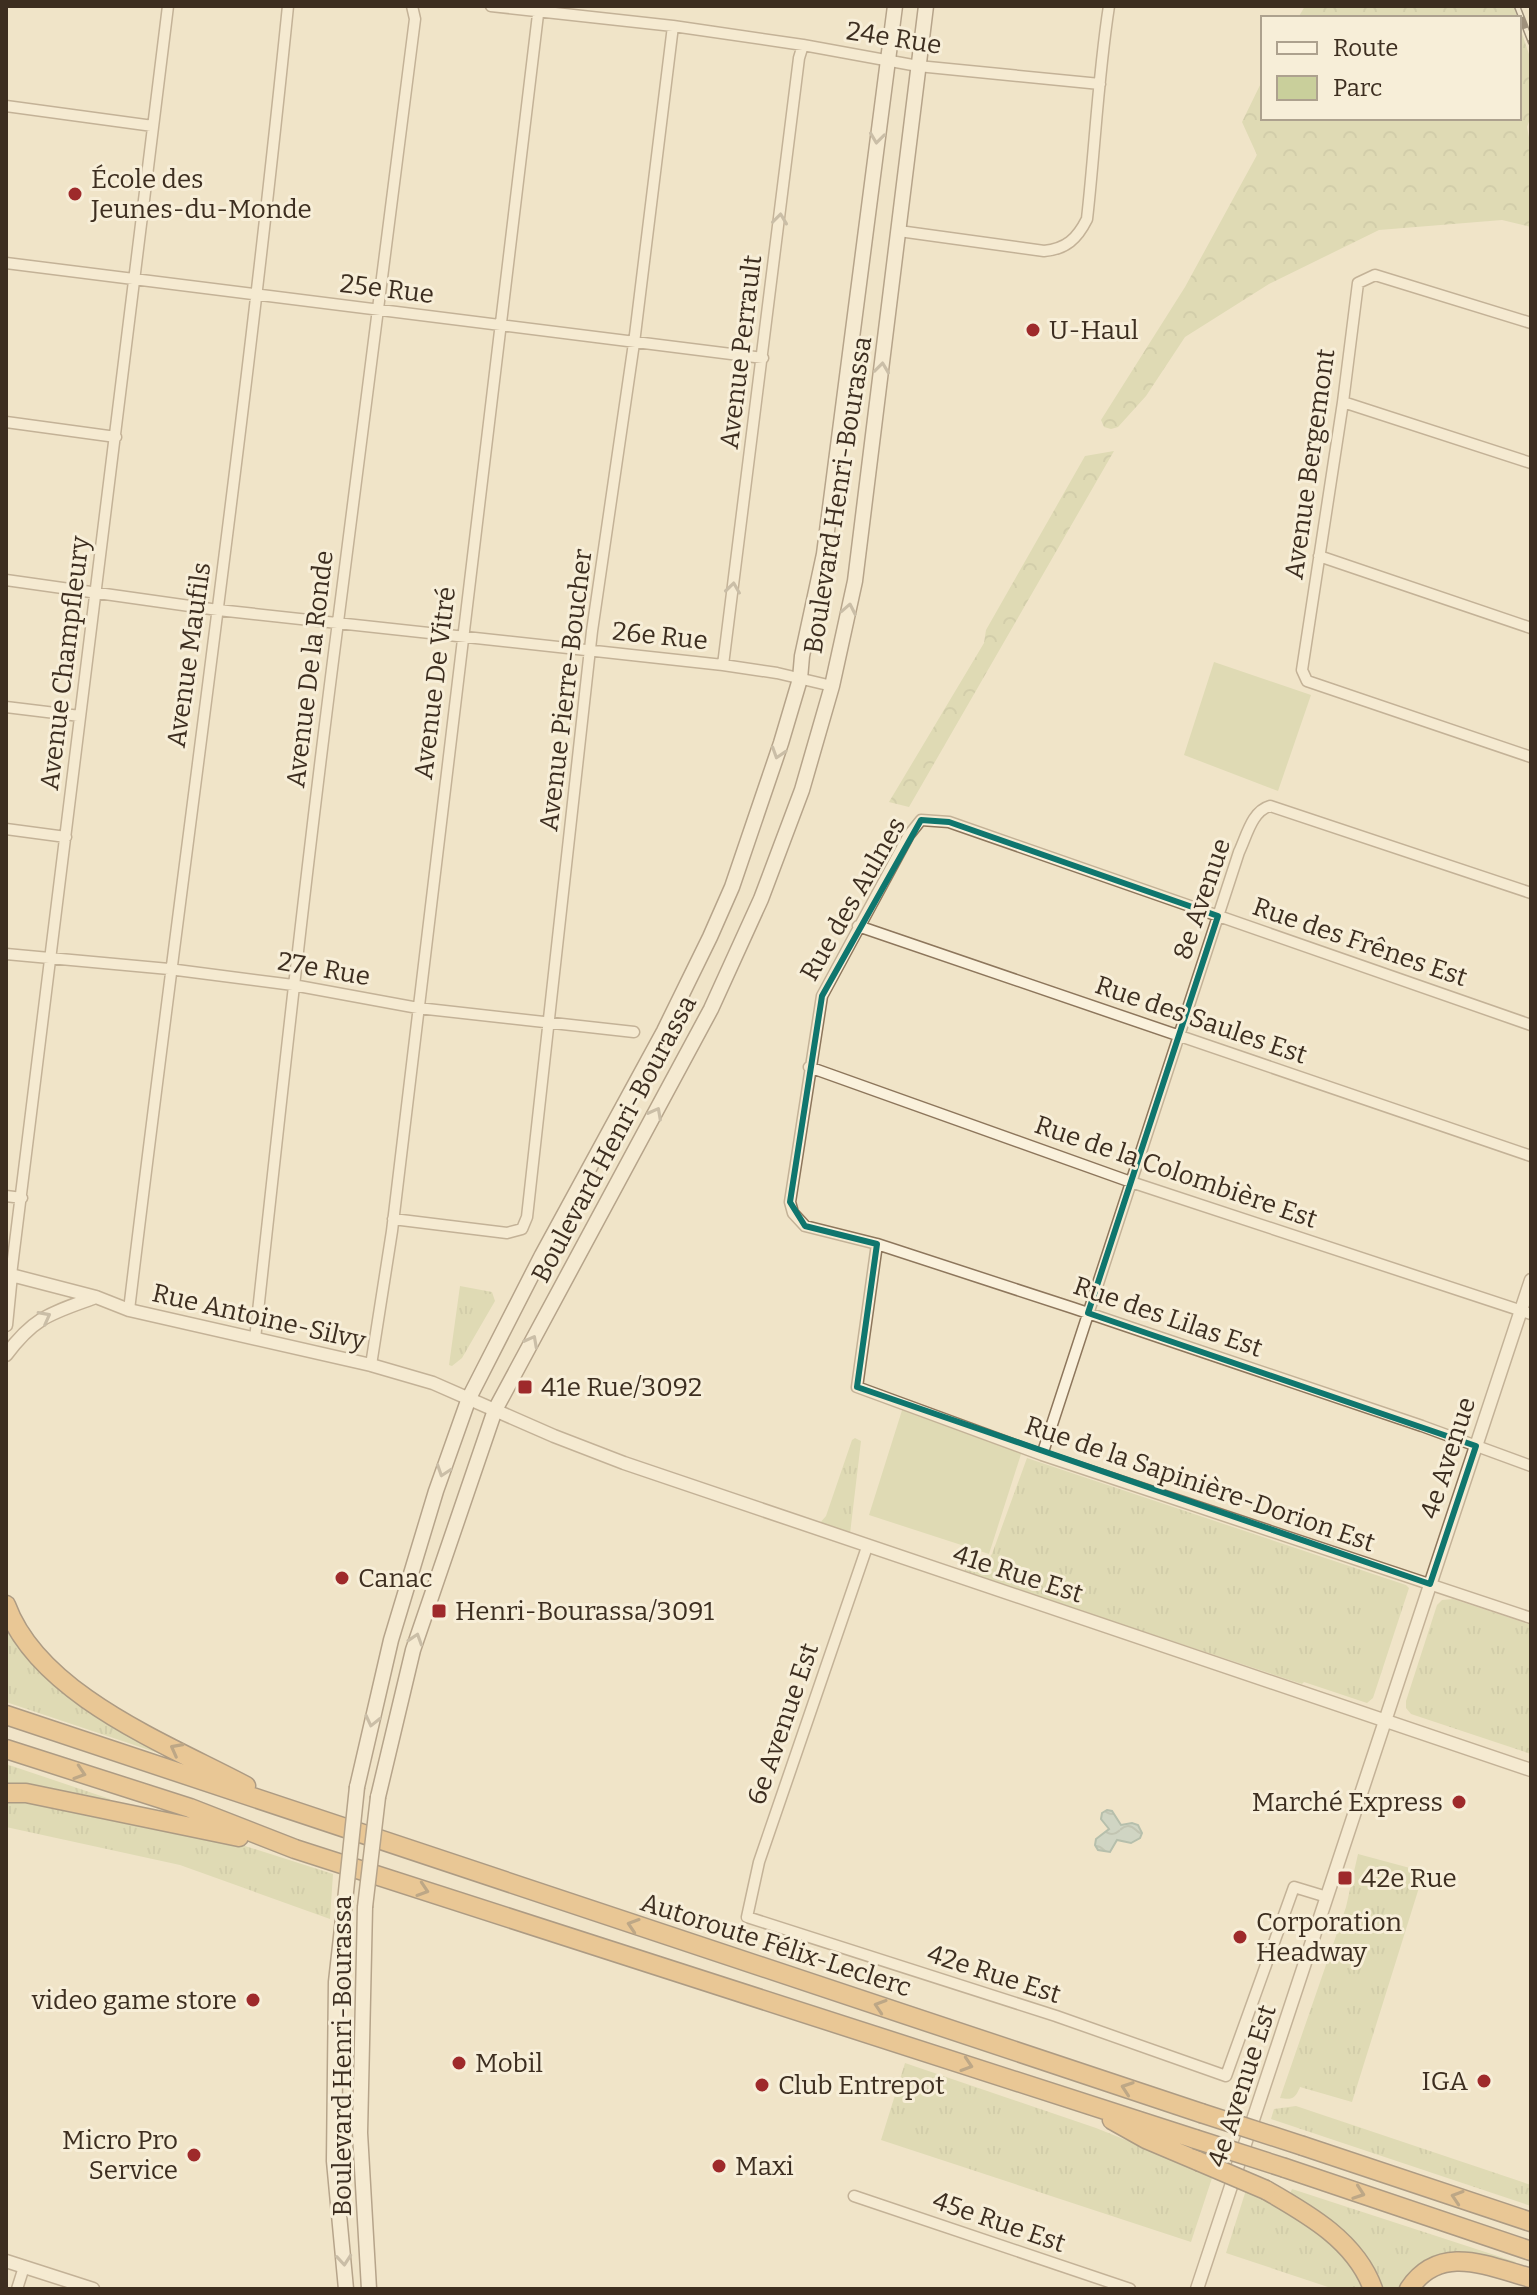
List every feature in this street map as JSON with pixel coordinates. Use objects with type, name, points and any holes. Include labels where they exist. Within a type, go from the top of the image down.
[{"type":"highway","points":[[6,1605],[27,1641],[72,1690],[103,1710],[295,1811]]},
{"type":"highway","name":"Autoroute Félix-Leclerc","points":[[6,1715],[1531,2222]]},
{"type":"highway","points":[[6,1749],[190,1808],[295,1849],[1285,2168],[1531,2251]]},
{"type":"highway","points":[[6,1793],[40,1796],[295,1849]]},
{"type":"highway","points":[[1078,2101],[1146,2139],[1266,2190],[1314,2218],[1350,2250],[1373,2289]]},
{"type":"highway","points":[[1409,2289],[1433,2265],[1455,2260],[1531,2278]]},
{"type":"main road","name":"Boulevard Henri-Bourassa","points":[[346,2289],[334,2161],[336,1982],[357,1787],[391,1640],[436,1491],[469,1398],[542,1255],[664,1031],[710,937],[732,887],[769,782],[800,679],[824,554],[895,6]]},
{"type":"main road","name":"Boulevard Henri-Bourassa","points":[[369,2289],[361,2151],[365,1907],[378,1797],[413,1650],[495,1410],[691,1048],[761,899],[802,790],[832,686],[855,581],[926,6]]},
{"type":"street","name":"Avenue Champfleury","points":[[6,1325],[168,6]]},
{"type":"street","name":"Avenue Maufils","points":[[129,1310],[169,969],[258,294],[288,6]]},
{"type":"street","name":"Avenue De la Ronde","points":[[255,1339],[293,985],[415,19],[412,6]]},
{"type":"street","name":"24e Rue","points":[[491,6],[539,8],[673,26],[918,66],[1100,84]]},
{"type":"street","points":[[899,231],[1044,251],[1058,250],[1072,241],[1087,219],[1109,6]]},
{"type":"street","name":"Avenue De Vitré","points":[[371,1365],[393,1219],[539,8]]},
{"type":"street","name":"Avenue Pierre-Boucher","points":[[393,1219],[507,1233],[522,1229],[527,1217],[590,650],[634,343],[673,26]]},
{"type":"street","name":"Avenue Perrault","points":[[723,665],[803,45]]},
{"type":"street","points":[[6,106],[153,126]]},
{"type":"street","name":"25e Rue","points":[[6,263],[763,358]]},
{"type":"street","name":"Avenue Bergemont","points":[[1531,323],[1375,275],[1358,283],[1302,670],[1307,681],[1531,757]]},
{"type":"street","points":[[1343,402],[1531,463]]},
{"type":"street","points":[[6,422],[116,437]]},
{"type":"street","points":[[1319,556],[1531,628]]},
{"type":"street","name":"26e Rue","points":[[6,580],[218,610],[723,665],[832,686]]},
{"type":"street","points":[[6,707],[80,716]]},
{"type":"street","name":"8e Avenue","points":[[1042,1455],[1239,852],[1261,808],[1270,806],[1531,893]]},
{"type":"street","name":"Rue des Aulnes","points":[[793,1213],[790,1202],[822,996],[909,835],[921,820],[949,822]]},
{"type":"street","name":"Rue des Frênes Est","points":[[949,822],[1531,1025]]},
{"type":"street","points":[[6,829],[66,837]]},
{"type":"street","name":"Rue des Saules Est","points":[[858,926],[1531,1156]]},
{"type":"street","name":"27e Rue","points":[[6,954],[169,969],[293,985],[418,1008],[634,1032]]},
{"type":"street","name":"Rue de la Colombière Est","points":[[809,1067],[1131,1182],[1526,1312]]},
{"type":"street","points":[[6,1196],[22,1198]]},
{"type":"street","name":"Rue des Lilas Est","points":[[793,1213],[805,1226],[877,1244],[1088,1313],[1531,1466]]},
{"type":"street","name":"Rue de la Sapinière-Dorion Est","points":[[877,1244],[857,1387],[1042,1455],[1531,1618]]},
{"type":"street","name":"Rue Antoine-Silvy","points":[[11,1275],[96,1297],[129,1310],[371,1365],[433,1383],[495,1410]]},
{"type":"street","name":"4e Avenue","points":[[1407,1650],[1476,1446],[1526,1312],[1531,1280]]},
{"type":"street","points":[[6,1355],[34,1322],[96,1297]]},
{"type":"street","name":"41e Rue Est","points":[[495,1410],[624,1463],[1531,1770]]},
{"type":"street","name":"6e Avenue Est","points":[[747,1917],[759,1862],[867,1547]]},
{"type":"street","name":"4e Avenue Est","points":[[1197,2289],[1407,1650]]},
{"type":"street","name":"4e Avenue Est","points":[[1226,2076],[1294,1887],[1327,1897]]},
{"type":"street","name":"42e Rue Est","points":[[747,1917],[1056,2016],[1226,2076]]},
{"type":"street","name":"45e Rue Est","points":[[854,2196],[1130,2289]]},
{"type":"street","points":[[6,2261],[93,2289]]},
{"type":"street","points":[[17,2289],[24,2267]]},
{"type":"highlighted area","points":[[921,820],[949,822],[1218,916],[1088,1313],[1476,1446],[1430,1584],[857,1387],[877,1244],[805,1226],[790,1202],[822,996]]},
{"type":"green space","points":[[1305,6],[1514,6],[1516,16],[1299,16]]},
{"type":"green space","points":[[1521,31],[1531,60],[1531,116],[1527,127],[1531,148],[1531,227],[1502,220],[1379,230],[1269,284],[1185,337],[1146,396],[1118,427],[1104,427],[1101,420],[1185,287],[1257,155],[1242,122],[1261,83],[1261,120],[1521,120]]},
{"type":"green space","points":[[1114,451],[909,807],[889,802],[984,643],[986,630],[1085,456]]},
{"type":"green space","points":[[1214,662],[1311,695],[1278,791],[1184,755]]},
{"type":"green space","points":[[460,1286],[492,1292],[495,1301],[462,1358],[452,1366],[449,1365]]},
{"type":"green space","points":[[904,1404],[1023,1448],[989,1554],[869,1515]]},
{"type":"green space","points":[[855,1438],[861,1441],[850,1534],[819,1524],[826,1516]]},
{"type":"green space","points":[[1027,1458],[1406,1585],[1409,1588],[1373,1698],[1367,1703],[1304,1682],[1302,1684],[964,1572],[975,1560],[986,1562],[992,1554]]},
{"type":"green space","points":[[1453,1599],[1531,1625],[1531,1754],[1411,1714],[1406,1708],[1437,1605],[1442,1600]]},
{"type":"green space","points":[[6,1620],[167,1756],[6,1702]]},
{"type":"green space","points":[[6,1764],[110,1799],[109,1805],[6,1788]]},
{"type":"green space","points":[[6,1796],[201,1832],[333,1874],[330,1919],[180,1865],[6,1827]]},
{"type":"green space","points":[[1358,1854],[1410,1868],[1422,1878],[1352,2102],[1300,2087],[1293,2098],[1280,2098],[1346,1907]]},
{"type":"green space","points":[[905,2063],[1096,2128],[1213,2175],[1191,2242],[881,2140]]},
{"type":"green space","points":[[1296,2106],[1531,2185],[1531,2206],[1271,2119],[1274,2109]]},
{"type":"green space","points":[[1292,2189],[1516,2262],[1514,2266],[1478,2256],[1403,2289],[1383,2289],[1377,2273],[1358,2246],[1332,2224],[1289,2196]]},
{"type":"green space","points":[[1246,2190],[1312,2226],[1347,2255],[1366,2289],[1334,2289],[1226,2253]]},
{"type":"water","points":[[1112,1811],[1121,1825],[1138,1825],[1142,1833],[1140,1838],[1131,1843],[1117,1840],[1110,1852],[1098,1850],[1096,1839],[1109,1829],[1101,1819],[1102,1813]]},
{"type":"railway","points":[[1517,6],[1521,16]]},
{"type":"railway","points":[[1521,16],[1531,42]]},
{"type":"place","name":"École des Jeunes-du-Monde","points":[[75,194]]},
{"type":"place","name":"U-Haul","points":[[1033,330]]},
{"type":"place","name":"41e Rue/3092","points":[[525,1387]]},
{"type":"place","name":"Canac","points":[[342,1578]]},
{"type":"place","name":"Henri-Bourassa/3091","points":[[439,1611]]},
{"type":"place","name":"Marché Express","points":[[1459,1802]]},
{"type":"place","name":"42e Rue","points":[[1345,1878]]},
{"type":"place","name":"Corporation Headway","points":[[1240,1937]]},
{"type":"place","name":"video game store","points":[[253,2000]]},
{"type":"place","name":"Mobil","points":[[459,2063]]},
{"type":"place","name":"IGA","points":[[1484,2081]]},
{"type":"place","name":"Club Entrepot","points":[[762,2085]]},
{"type":"place","name":"Micro Pro Service","points":[[194,2155]]},
{"type":"place","name":"Maxi","points":[[719,2166]]}]
